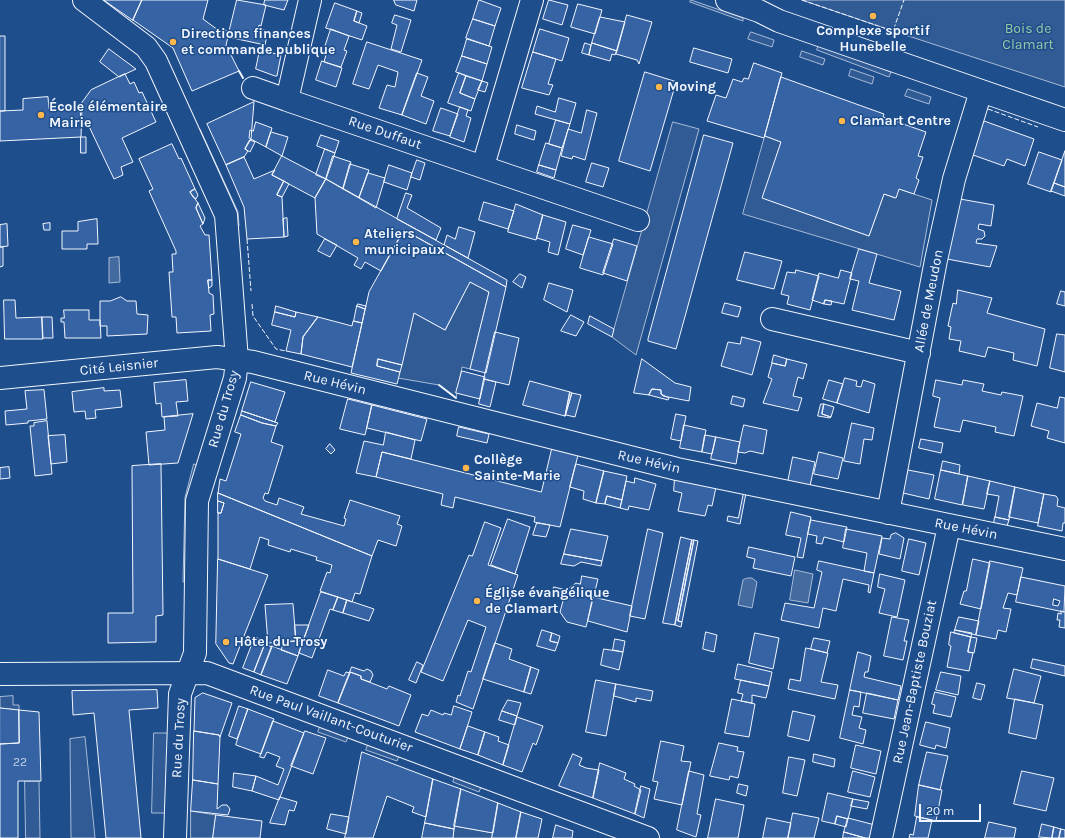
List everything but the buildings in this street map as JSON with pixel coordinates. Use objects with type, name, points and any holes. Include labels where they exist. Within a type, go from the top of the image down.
[{"type":"street","name":"Rue du Trosy","points":[[84,0],[132,36],[153,56],[226,215],[237,360],[235,378],[197,501],[195,653],[180,694],[175,838]]},
{"type":"street","points":[[287,100],[310,0]]},
{"type":"street","points":[[482,166],[532,0]]},
{"type":"street","points":[[727,0],[759,11],[779,22],[970,89],[981,91],[1065,120]]},
{"type":"street","name":"Rue Duffaut","points":[[253,88],[638,220]]},
{"type":"street","name":"Allée de Meudon","points":[[888,513],[936,260],[954,179],[981,91]]},
{"type":"street","points":[[772,319],[919,353]]},
{"type":"street","name":"Cité Leisnier","points":[[0,378],[217,357],[237,360]]},
{"type":"street","name":"Rue Hévin","points":[[237,360],[264,365],[677,469],[1065,549]]},
{"type":"street","name":"Rue Jean-Baptiste Bouziat","points":[[881,838],[949,526]]},
{"type":"street","name":"Rue Paul Vaillant-Couturier","points":[[0,674],[207,673],[648,838]]},
{"type":"shaded area","points":[[691,0],[743,18],[743,21],[690,2]]},
{"type":"shaded area","name":"Bois de Clamart","points":[[802,0],[1065,0],[1065,87],[893,31]]},
{"type":"shaded area","points":[[751,32],[774,40],[772,47],[748,39]]},
{"type":"shaded area","points":[[819,45],[891,72],[889,77],[817,50]]},
{"type":"shaded area","points":[[802,51],[825,59],[823,65],[800,57]]},
{"type":"shaded area","points":[[851,69],[874,77],[872,84],[849,76]]},
{"type":"shaded area","points":[[908,89],[931,97],[929,104],[905,96]]},
{"type":"shaded area","points":[[673,122],[699,129],[636,355],[612,337]]},
{"type":"shaded area","points":[[200,129],[238,212],[239,226],[232,226],[195,131]]},
{"type":"shaded area","points":[[765,136],[781,142],[763,198],[869,236],[884,194],[895,198],[899,189],[932,200],[920,267],[743,214]]},
{"type":"shaded area","points":[[119,257],[120,282],[109,283],[109,258]]},
{"type":"shaded area","points":[[470,282],[489,292],[470,369],[462,367],[456,398],[439,385],[398,378],[414,313],[445,330]]},
{"type":"shaded area","points":[[194,464],[201,466],[190,582],[183,582],[185,498]]},
{"type":"shaded area","points":[[795,570],[813,574],[808,603],[790,600]]},
{"type":"shaded area","points":[[752,578],[757,582],[752,608],[738,605],[743,580]]},
{"type":"shaded area","points":[[13,696],[13,705],[19,705],[19,710],[0,708],[0,697]]},
{"type":"shaded area","points":[[320,727],[348,737],[346,742],[318,732]]},
{"type":"shaded area","points":[[154,733],[170,733],[167,813],[152,813]]},
{"type":"shaded area","points":[[85,737],[95,838],[71,838],[70,739]]},
{"type":"shaded area","points":[[368,745],[399,756],[397,761],[366,750]]},
{"type":"shaded area","points":[[455,777],[481,787],[479,792],[453,782]]},
{"type":"shaded area","points":[[25,781],[39,781],[40,838],[26,838]]},
{"type":"shaded area","points":[[191,811],[216,815],[213,838],[191,838]]},
{"type":"shaded area","points":[[455,826],[493,833],[492,838],[453,838]]},
{"type":"fence","points":[[802,0],[893,31],[904,0]]},
{"type":"fence","points":[[988,109],[1038,127]]},
{"type":"fence","points":[[247,239],[251,291]]},
{"type":"fence","points":[[252,304],[253,316],[276,349],[286,351]]},
{"type":"wall","points":[[239,71],[243,78]]},
{"type":"wall","points":[[439,385],[456,398]]},
{"type":"place","name":"Complexe sportif Hunebelle","points":[[873,16]]},
{"type":"place","name":"Directions finances et commande publique","points":[[173,42]]},
{"type":"place","name":"Moving","points":[[659,87]]},
{"type":"place","name":"École élémentaire Mairie","points":[[41,115]]},
{"type":"place","name":"Clamart Centre","points":[[842,121]]},
{"type":"place","name":"Ateliers municipaux","points":[[356,242]]},
{"type":"place","name":"Collège Sainte-Marie","points":[[466,468]]},
{"type":"place","name":"Église évangélique de Clamart","points":[[477,601]]},
{"type":"place","name":"Hôtel du Trosy","points":[[226,642]]}]
